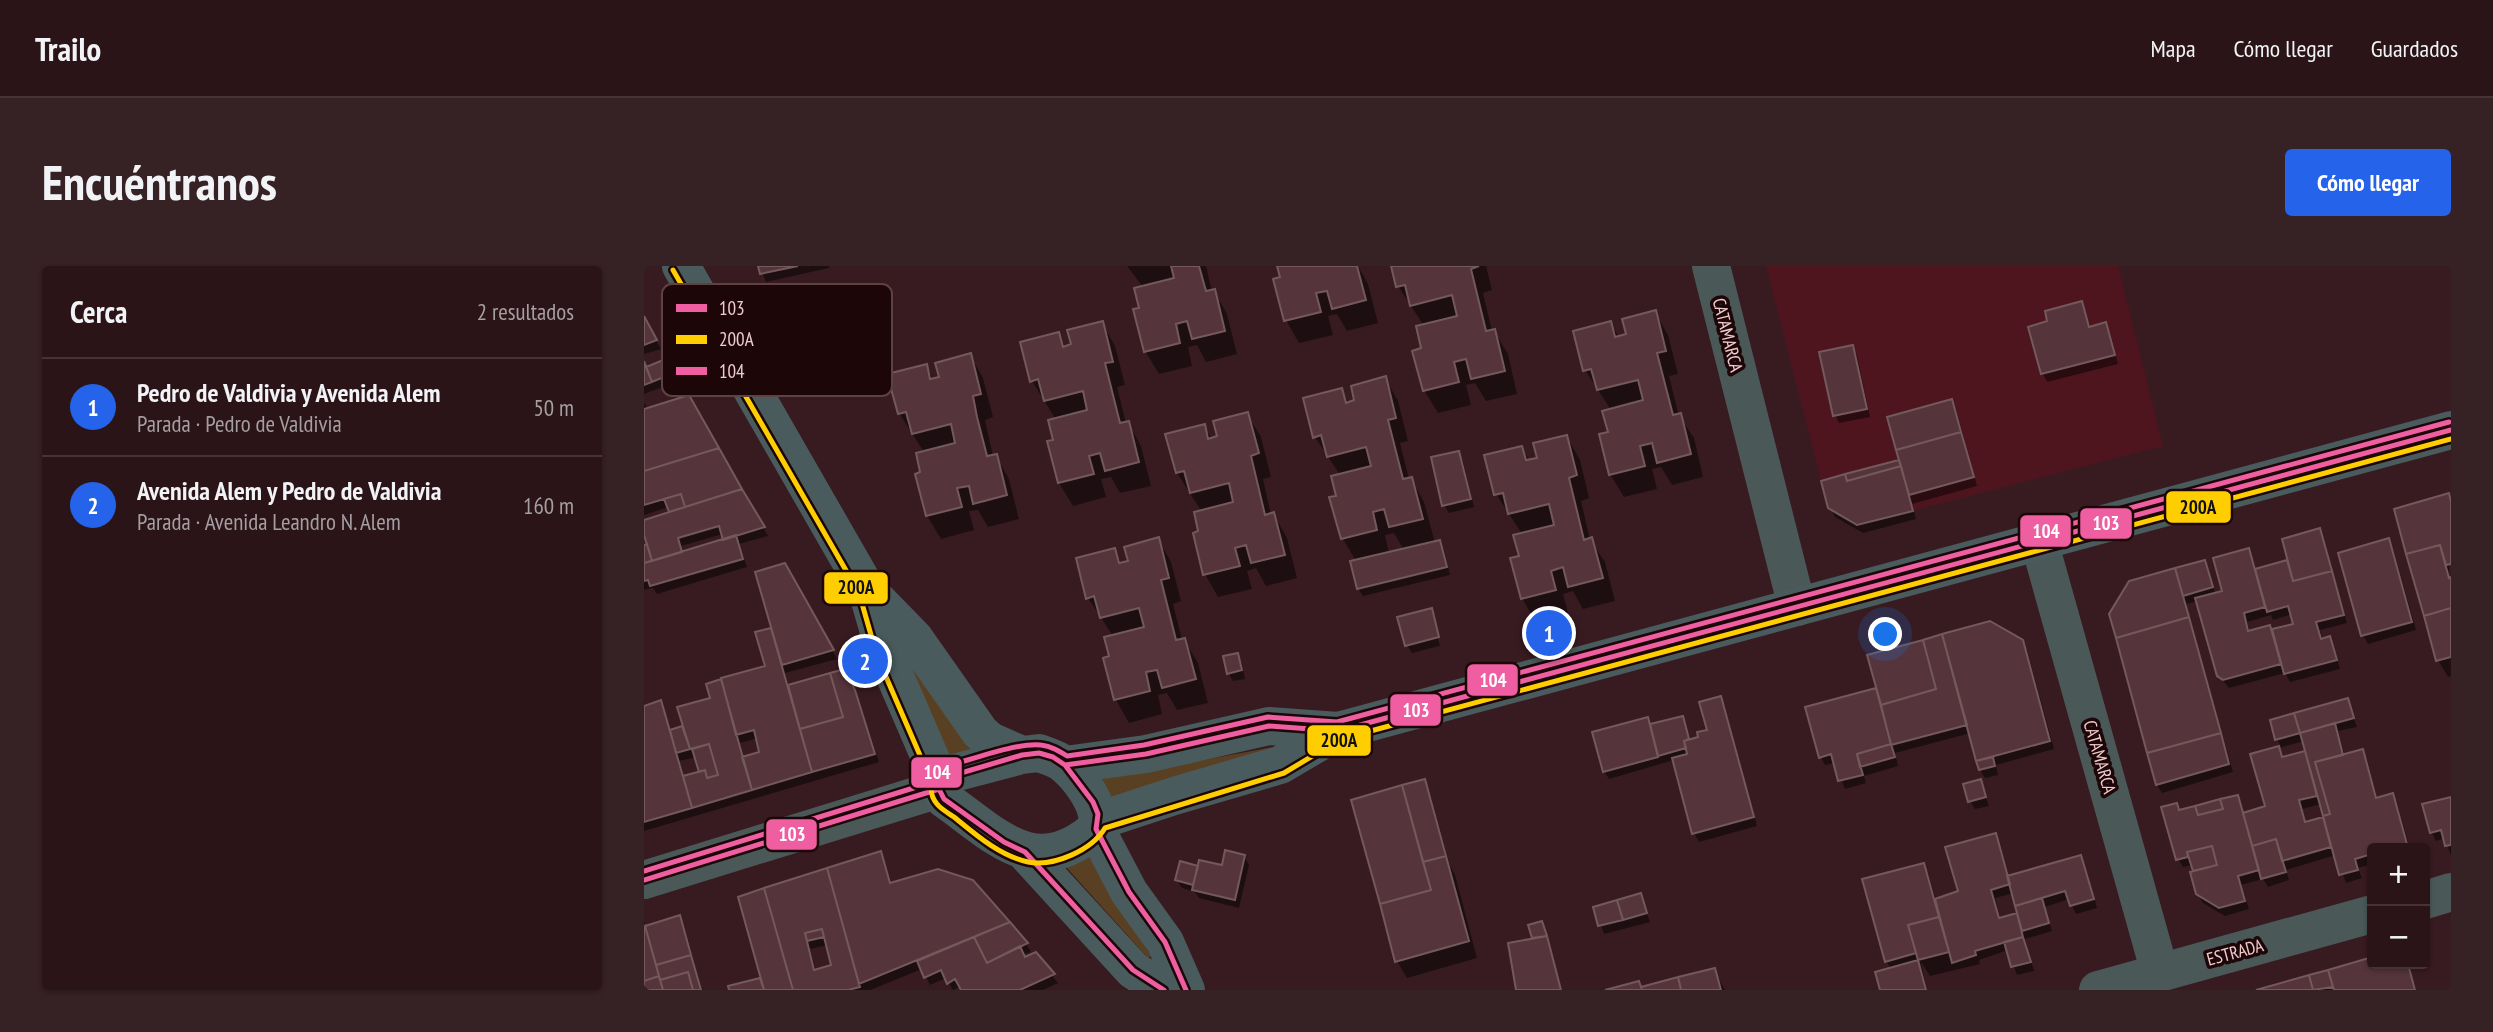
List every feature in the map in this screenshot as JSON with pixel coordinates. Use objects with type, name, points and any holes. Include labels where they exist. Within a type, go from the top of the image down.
[{"type":"street","points":[[681,266],[691,284]]},
{"type":"street","name":"CATAMARCA","points":[[1711,266],[1797,607]]},
{"type":"street","points":[[756,396],[867,590],[885,653],[944,799],[1004,842],[1035,854],[1053,852],[1087,836],[1097,825],[1174,796],[1280,765],[1338,731],[2451,430]]},
{"type":"street","name":"CATAMARCA","points":[[2039,541],[2160,973]]},
{"type":"street","points":[[867,590],[914,638],[980,732],[990,741],[1022,755]]},
{"type":"street","points":[[1065,765],[1146,754],[1269,726],[1338,731]]},
{"type":"street","points":[[644,880],[940,786],[950,774],[1039,753],[1053,757],[1065,765],[1093,802],[1098,814],[1097,825],[1129,892],[1165,942],[1186,990]]},
{"type":"street","points":[[1025,852],[1133,970],[1164,990]]},
{"type":"street","points":[[2430,898],[2451,892]]},
{"type":"street","name":"ESTRADA","points":[[2098,990],[2367,915]]},
{"type":"shaded area","points":[[1766,266],[2118,266],[2163,446],[1857,525],[1828,508]]},
{"type":"shaded area","points":[[899,646],[979,752],[951,763]]},
{"type":"shaded area","points":[[1274,747],[1108,802],[1094,776],[1150,770]]},
{"type":"shaded area","points":[[1087,853],[1150,957],[1147,957],[1067,868],[1066,864]]},
{"type":"building","points":[[758,266],[798,266],[760,274]]},
{"type":"building","points":[[1171,266],[1199,266],[1206,291],[1215,289],[1225,331],[1192,339],[1187,321],[1176,324],[1180,343],[1144,352],[1133,309],[1139,308],[1134,288],[1174,278]]},
{"type":"building","points":[[1277,266],[1357,266],[1366,300],[1332,309],[1327,291],[1316,293],[1321,312],[1284,321],[1273,279],[1280,277]]},
{"type":"building","points":[[1391,266],[1479,266],[1471,269],[1486,331],[1495,329],[1505,371],[1471,379],[1466,359],[1454,362],[1459,382],[1423,391],[1412,351],[1421,348],[1416,326],[1457,316],[1452,295],[1410,306],[1405,285],[1396,287]]},
{"type":"building","points":[[2082,301],[2089,327],[2106,322],[2115,355],[2041,374],[2028,327],[2047,321],[2045,311]]},
{"type":"building","points":[[1656,310],[1666,351],[1657,353],[1673,415],[1681,413],[1691,454],[1657,463],[1652,443],[1640,446],[1645,466],[1609,475],[1599,434],[1608,432],[1602,411],[1643,400],[1638,380],[1597,390],[1591,369],[1583,371],[1573,331],[1611,321],[1615,337],[1626,334],[1622,319]]},
{"type":"building","points":[[644,316],[657,340],[644,345]]},
{"type":"building","points":[[1103,321],[1113,362],[1105,363],[1120,423],[1129,421],[1139,462],[1105,471],[1100,453],[1089,456],[1094,474],[1058,483],[1047,441],[1053,440],[1048,420],[1087,410],[1083,391],[1044,401],[1038,379],[1030,382],[1020,342],[1059,332],[1063,347],[1071,344],[1067,330]]},
{"type":"building","points":[[1853,345],[1867,409],[1833,416],[1819,352]]},
{"type":"building","points":[[971,353],[981,394],[973,396],[977,417],[987,456],[997,454],[1007,495],[973,504],[969,486],[957,488],[962,507],[926,516],[915,474],[920,472],[916,453],[955,443],[951,424],[912,434],[906,412],[898,414],[892,392],[892,373],[927,364],[930,379],[939,377],[935,363]]},
{"type":"building","points":[[662,360],[662,378],[652,382],[646,367]]},
{"type":"building","points":[[644,361],[652,382],[644,385]]},
{"type":"building","points":[[1386,376],[1396,418],[1388,420],[1403,479],[1412,477],[1423,519],[1389,527],[1384,509],[1373,512],[1377,530],[1341,539],[1329,497],[1336,496],[1331,476],[1371,466],[1366,447],[1327,457],[1321,435],[1313,438],[1303,398],[1342,388],[1346,403],[1354,400],[1351,386]]},
{"type":"building","points":[[690,396],[719,448],[644,471],[644,409]]},
{"type":"building","points":[[1952,399],[1961,432],[1896,450],[1887,417]]},
{"type":"building","points":[[1248,412],[1259,453],[1251,456],[1265,515],[1274,512],[1285,555],[1251,563],[1246,545],[1235,548],[1240,566],[1203,575],[1193,533],[1198,531],[1194,512],[1233,502],[1229,483],[1190,493],[1184,471],[1176,473],[1165,434],[1205,424],[1208,439],[1217,436],[1213,421]]},
{"type":"building","points":[[1961,432],[1974,477],[1909,495],[1896,450]]},
{"type":"building","points":[[1567,435],[1577,475],[1569,478],[1584,540],[1592,537],[1603,578],[1568,587],[1563,567],[1551,571],[1556,590],[1521,599],[1510,558],[1519,556],[1513,535],[1554,525],[1549,504],[1508,514],[1503,493],[1494,495],[1484,455],[1522,446],[1526,460],[1537,458],[1533,443]]},
{"type":"building","points":[[719,448],[742,489],[685,507],[681,494],[644,505],[644,471]]},
{"type":"building","points":[[1459,451],[1471,499],[1442,506],[1431,457]]},
{"type":"building","points":[[1899,460],[1901,466],[1847,481],[1845,474]]},
{"type":"building","points":[[1901,466],[1913,511],[1857,525],[1828,508],[1821,481],[1845,474],[1847,481]]},
{"type":"building","points":[[742,489],[765,527],[723,540],[719,526],[678,538],[682,552],[652,561],[644,535],[644,520]]},
{"type":"building","points":[[2449,493],[2451,564],[2446,565],[2440,545],[2406,554],[2394,509]]},
{"type":"building","points":[[681,494],[685,507],[669,512],[664,499]]},
{"type":"building","points":[[2320,528],[2332,571],[2293,581],[2282,539]]},
{"type":"building","points":[[736,535],[743,559],[650,586],[648,580],[644,581],[644,563]]},
{"type":"building","points":[[1159,537],[1169,578],[1161,580],[1176,640],[1185,638],[1196,679],[1162,688],[1157,670],[1146,672],[1150,691],[1114,700],[1103,658],[1109,656],[1104,637],[1144,627],[1139,608],[1100,618],[1094,596],[1086,599],[1076,558],[1115,548],[1119,563],[1128,561],[1124,547]]},
{"type":"building","points":[[2389,538],[2412,622],[2361,636],[2338,553]]},
{"type":"building","points":[[1440,540],[1447,567],[1357,589],[1350,561]]},
{"type":"building","points":[[647,544],[652,561],[644,563],[644,545]]},
{"type":"building","points":[[2440,545],[2449,578],[2451,577],[2451,608],[2424,616],[2406,554]]},
{"type":"building","points":[[2249,548],[2265,607],[2244,613],[2248,631],[2270,625],[2281,664],[2223,680],[2217,676],[2195,598],[2222,591],[2213,558]]},
{"type":"building","points":[[2205,560],[2213,587],[2183,596],[2175,568]]},
{"type":"building","points":[[2287,560],[2293,581],[2332,571],[2344,615],[2316,622],[2321,639],[2330,636],[2337,660],[2284,674],[2272,629],[2293,624],[2288,606],[2267,612],[2255,569]]},
{"type":"building","points":[[785,563],[834,650],[782,665],[755,572]]},
{"type":"building","points":[[2175,568],[2189,617],[2116,638],[2109,614],[2129,581]]},
{"type":"building","points":[[1432,608],[1439,637],[1405,646],[1397,617]]},
{"type":"building","points":[[2451,608],[2451,657],[2436,661],[2424,616]]},
{"type":"building","points":[[2189,617],[2221,733],[2147,753],[2116,638]]},
{"type":"building","points":[[1990,621],[2023,640],[2050,741],[1976,761],[1942,634]]},
{"type":"building","points":[[771,628],[812,772],[752,790],[742,757],[759,752],[754,730],[736,735],[721,678],[765,666],[755,632]]},
{"type":"building","points":[[1942,634],[1967,725],[1891,745],[1881,705],[1936,689],[1923,640]]},
{"type":"building","points":[[1923,640],[1936,689],[1881,705],[1867,655]]},
{"type":"building","points":[[1238,653],[1242,670],[1227,674],[1223,656]]},
{"type":"building","points":[[845,669],[855,690],[875,754],[812,772],[800,729],[843,717],[830,673]]},
{"type":"building","points":[[830,673],[843,717],[800,729],[788,685]]},
{"type":"building","points":[[721,679],[752,790],[692,808],[683,776],[705,770],[707,778],[718,775],[709,744],[690,749],[677,707],[710,698],[706,684]]},
{"type":"building","points":[[1876,688],[1891,744],[1857,754],[1863,775],[1838,781],[1831,754],[1819,758],[1805,707]]},
{"type":"building","points":[[1721,696],[1754,817],[1692,834],[1672,758],[1687,754],[1684,741],[1698,737],[1697,732],[1707,730],[1699,702]]},
{"type":"building","points":[[2348,698],[2354,718],[2300,733],[2294,713]]},
{"type":"building","points":[[661,700],[692,808],[644,822],[644,706]]},
{"type":"building","points":[[2294,713],[2300,733],[2275,740],[2270,720]]},
{"type":"building","points":[[1683,716],[1689,739],[1684,741],[1686,748],[1658,756],[1650,724]]},
{"type":"building","points":[[1648,717],[1658,757],[1603,772],[1592,732]]},
{"type":"building","points":[[2335,723],[2343,755],[2315,762],[2330,814],[2323,816],[2300,733]]},
{"type":"building","points":[[682,726],[690,749],[676,753],[670,730]]},
{"type":"building","points":[[2221,733],[2229,764],[2156,785],[2147,753]]},
{"type":"building","points":[[709,744],[718,775],[707,778],[705,770],[699,772],[692,749]]},
{"type":"building","points":[[1891,744],[1895,757],[1860,767],[1857,754]]},
{"type":"building","points":[[2279,746],[2282,757],[2305,751],[2317,796],[2299,800],[2305,822],[2323,817],[2331,847],[2282,861],[2276,839],[2252,846],[2243,813],[2265,806],[2250,754]]},
{"type":"building","points":[[2363,749],[2376,798],[2393,793],[2407,843],[2367,843],[2367,855],[2355,859],[2358,870],[2339,875],[2323,816],[2330,814],[2315,762]]},
{"type":"building","points":[[1993,757],[1995,766],[1979,770],[1976,761]]},
{"type":"building","points":[[1425,779],[1446,856],[1423,862],[1402,785]]},
{"type":"building","points":[[1981,779],[1986,797],[1968,802],[1963,784]]},
{"type":"building","points":[[1402,785],[1431,890],[1380,904],[1351,800]]},
{"type":"building","points":[[2238,795],[2259,870],[2238,876],[2245,901],[2219,908],[2196,894],[2190,872],[2217,865],[2212,846],[2187,852],[2188,857],[2176,860],[2161,807],[2177,803],[2179,810],[2195,806],[2198,815],[2223,809],[2220,799]]},
{"type":"building","points":[[2451,797],[2451,845],[2445,846],[2441,830],[2430,833],[2422,804]]},
{"type":"building","points":[[2220,799],[2223,809],[2198,815],[2195,806]]},
{"type":"building","points":[[1996,833],[2010,884],[1991,890],[1999,918],[2017,913],[2023,937],[1975,951],[1976,955],[1952,963],[1935,899],[1958,891],[1945,847]]},
{"type":"building","points":[[2276,839],[2286,872],[2261,879],[2252,846]]},
{"type":"building","points":[[2212,846],[2217,865],[2193,871],[2187,852]]},
{"type":"building","points":[[1225,850],[1245,855],[1235,900],[1192,890],[1199,860],[1222,865]]},
{"type":"building","points":[[881,851],[890,883],[938,869],[973,880],[1010,922],[859,984],[827,868]]},
{"type":"building","points":[[2081,855],[2094,899],[2070,906],[2065,891],[2015,906],[2007,876]]},
{"type":"building","points":[[1446,856],[1469,941],[1395,962],[1380,904],[1431,890],[1423,862]]},
{"type":"building","points":[[1180,861],[1198,866],[1193,885],[1175,880]]},
{"type":"building","points":[[1924,863],[1939,917],[1908,925],[1916,953],[1885,962],[1862,879]]},
{"type":"building","points":[[827,868],[860,987],[848,990],[793,990],[764,888]],"holes":[[[822,929],[831,965],[814,970],[805,933]]]},
{"type":"building","points":[[764,888],[793,990],[764,990],[738,897]]},
{"type":"building","points":[[1641,893],[1647,913],[1623,920],[1617,900]]},
{"type":"building","points":[[2042,898],[2049,923],[2022,931],[2015,906]]},
{"type":"building","points":[[1617,900],[1623,920],[1598,926],[1593,907]]},
{"type":"building","points":[[680,915],[691,955],[656,965],[645,926]]},
{"type":"building","points":[[1939,917],[1949,952],[1918,960],[1908,925]]},
{"type":"building","points":[[1542,921],[1547,936],[1532,938],[1528,925]]},
{"type":"building","points":[[1010,922],[1028,943],[987,963],[974,937]]},
{"type":"building","points":[[644,927],[659,976],[644,981]]},
{"type":"building","points":[[822,929],[824,937],[807,941],[805,933]]},
{"type":"building","points":[[1547,936],[1561,990],[1516,990],[1508,943]]},
{"type":"building","points":[[974,937],[987,963],[1020,946],[1025,957],[1036,952],[1055,974],[1020,990],[961,990],[955,979],[947,984],[941,970],[924,978],[917,961]]},
{"type":"building","points":[[2023,937],[2031,962],[2011,967],[2004,942]]},
{"type":"building","points":[[691,955],[701,990],[693,990],[688,972],[660,980],[656,965]]},
{"type":"building","points":[[2367,958],[2367,969],[2409,969],[2415,990],[2334,990],[2328,970]]},
{"type":"building","points":[[1918,960],[1926,990],[1880,990],[1875,972]]},
{"type":"building","points":[[1715,968],[1721,990],[1681,990],[1678,977]]},
{"type":"building","points":[[2328,970],[2333,987],[2313,990],[2309,975]]},
{"type":"building","points":[[688,972],[693,990],[663,990],[660,980]]},
{"type":"building","points":[[2309,975],[2313,990],[2256,990]]},
{"type":"building","points":[[659,976],[663,990],[644,990],[644,981]]},
{"type":"building","points":[[1678,977],[1681,990],[1642,990],[1641,987]]},
{"type":"building","points":[[760,978],[764,990],[729,990],[728,986]]},
{"type":"building","points":[[1639,981],[1642,990],[1605,990]]},
{"type":"transit line","name":"200A","points":[[673,270],[681,284]]},
{"type":"transit line","name":"200A","points":[[746,396],[859,593],[877,656],[932,783],[931,792],[937,804],[989,844],[1018,859],[1038,863],[1060,859],[1082,850],[1105,828],[1284,773],[1341,739],[2451,439]]},
{"type":"transit line","name":"104","points":[[644,871],[933,782],[937,772],[947,766],[1008,749],[1041,745],[1067,756],[1144,745],[1268,717],[1337,722],[2449,422]]},
{"type":"transit line","name":"103","points":[[1065,765],[1146,754],[1269,726],[1338,731],[2451,430]]},
{"type":"transit line","name":"103","points":[[1164,990],[1133,970],[1025,852],[1004,842],[944,799],[939,789],[944,778],[1022,755],[1039,753],[1053,757],[1065,765],[1093,802],[1098,814],[1096,829],[1129,892],[1165,942],[1186,990]]},
{"type":"transit line","name":"103","points":[[644,880],[939,789]]},
{"type":"place","name":"Pedro de Valdivia y Avenida Alem","points":[[1549,633]]},
{"type":"place","name":"Avenida Alem y Pedro de Valdivia","points":[[865,661]]}]
